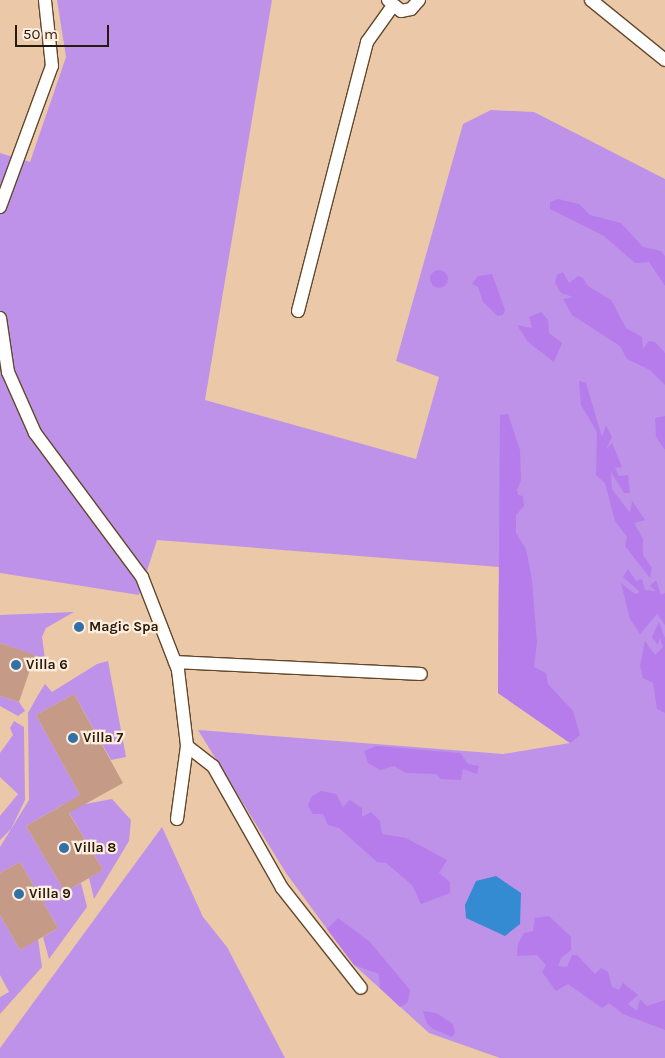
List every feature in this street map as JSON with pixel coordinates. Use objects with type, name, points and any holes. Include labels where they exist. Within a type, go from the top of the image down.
[{"type":"street","points":[[0,208],[52,66],[45,0]]},
{"type":"street","points":[[298,311],[367,42],[390,3],[408,11],[419,0]]},
{"type":"street","points":[[591,0],[665,60]]},
{"type":"street","points":[[0,318],[8,372],[20,405],[35,432],[142,577],[175,662],[186,746],[177,819]]},
{"type":"street","points":[[175,662],[421,674]]},
{"type":"street","points":[[186,746],[213,766],[282,888],[361,988]]},
{"type":"shaded area","points":[[57,0],[272,0],[205,400],[416,459],[439,377],[396,361],[463,124],[491,110],[534,112],[665,179],[665,1058],[500,1058],[429,1033],[354,965],[286,873],[198,730],[503,754],[570,743],[498,693],[499,567],[157,540],[139,595],[0,573],[0,153],[30,162],[66,57]]},
{"type":"shaded area","points":[[558,199],[579,204],[590,215],[621,223],[643,247],[661,251],[665,256],[665,286],[649,262],[635,263],[604,236],[550,209],[550,202]]},
{"type":"shaded area","points":[[435,270],[443,270],[448,275],[446,286],[435,288],[430,283],[430,275]]},
{"type":"shaded area","points":[[563,272],[569,283],[578,276],[583,278],[588,286],[611,300],[626,328],[642,337],[643,349],[649,341],[655,342],[665,353],[665,385],[650,370],[627,359],[620,346],[572,315],[563,299],[573,297],[561,293],[555,283],[557,275]]},
{"type":"shaded area","points":[[492,274],[505,310],[503,315],[498,316],[483,302],[478,287],[472,284],[478,276]]},
{"type":"shaded area","points":[[541,312],[548,320],[549,333],[562,343],[554,362],[528,342],[517,325],[532,328],[529,317]]},
{"type":"shaded area","points":[[579,381],[586,383],[602,437],[606,425],[612,437],[606,449],[612,443],[622,467],[615,468],[619,476],[628,475],[630,493],[624,493],[611,472],[612,489],[630,513],[632,501],[645,520],[634,523],[643,539],[643,555],[652,568],[650,578],[625,546],[627,537],[615,521],[605,483],[596,475],[597,432],[581,405]]},
{"type":"shaded area","points":[[508,414],[520,450],[521,480],[517,490],[518,495],[523,496],[524,506],[516,515],[516,533],[526,549],[532,580],[537,642],[534,667],[546,673],[548,684],[573,711],[580,735],[570,743],[498,693],[500,415]]},
{"type":"shaded area","points":[[665,416],[665,450],[656,437],[655,418]]},
{"type":"shaded area","points":[[628,569],[636,581],[642,579],[645,590],[656,591],[650,586],[656,580],[661,595],[665,593],[665,625],[657,614],[640,634],[630,619],[621,583],[635,594],[640,592],[623,577]]},
{"type":"shaded area","points":[[74,612],[46,628],[42,637],[45,659],[0,643],[0,615]]},
{"type":"shaded area","points":[[659,622],[665,638],[665,713],[657,709],[653,683],[643,678],[640,666],[645,641],[655,655],[663,647],[660,638],[658,645],[652,637]]},
{"type":"shaded area","points":[[108,661],[126,757],[111,760],[74,694],[36,715],[85,804],[112,799],[131,820],[129,841],[94,899],[89,878],[103,870],[64,804],[26,826],[65,892],[81,883],[87,907],[49,959],[43,937],[58,928],[20,862],[0,873],[0,847],[29,800],[28,713],[38,695],[45,684],[52,692],[97,664]]},
{"type":"shaded area","points":[[0,696],[19,702],[25,711],[18,716],[0,706]]},
{"type":"shaded area","points":[[14,721],[24,727],[25,800],[11,829],[0,840],[0,816],[18,794],[0,777],[0,753],[13,735],[10,728]]},
{"type":"shaded area","points":[[376,746],[460,753],[468,764],[479,766],[477,774],[463,769],[461,780],[441,779],[436,774],[406,773],[394,766],[380,770],[368,763],[364,751]]},
{"type":"shaded area","points":[[321,791],[336,794],[343,807],[350,800],[362,808],[362,817],[371,812],[380,821],[382,834],[406,838],[447,860],[439,873],[450,882],[450,893],[421,904],[412,885],[386,863],[377,862],[339,828],[328,825],[323,814],[313,814],[308,806],[311,797]]},
{"type":"shaded area","points":[[162,827],[203,917],[227,947],[285,1058],[0,1058],[0,1048]]},
{"type":"shaded area","points":[[0,915],[20,950],[38,939],[42,967],[0,1014],[0,997],[9,992],[0,975]]},
{"type":"shaded area","points":[[549,916],[571,937],[571,950],[561,958],[558,966],[567,967],[572,955],[577,955],[595,974],[601,968],[608,972],[612,987],[619,990],[623,983],[638,995],[628,1004],[637,1011],[640,999],[647,1006],[665,1000],[665,1030],[623,1014],[609,1003],[602,1008],[568,984],[556,991],[542,972],[546,965],[537,955],[517,956],[518,944],[524,933],[533,931],[535,918]]},
{"type":"shaded area","points":[[338,918],[370,942],[410,990],[408,1002],[400,1007],[380,988],[379,974],[354,965],[327,929]]},
{"type":"shaded area","points":[[423,1011],[436,1013],[453,1024],[455,1033],[452,1037],[433,1029],[427,1024]]},
{"type":"water","points":[[496,876],[521,893],[520,924],[505,936],[466,918],[465,905],[476,881]]},
{"type":"building","name":"Villa 6","points":[[0,643],[35,655],[19,702],[0,696]]},
{"type":"building","points":[[74,694],[123,783],[69,813],[103,870],[65,892],[26,826],[80,795],[36,715]]},
{"type":"building","name":"Villa 9","points":[[20,862],[58,928],[20,950],[0,915],[0,873]]},
{"type":"place","name":"Magic Spa","points":[[79,627]]},
{"type":"place","name":"Villa 6","points":[[16,665]]},
{"type":"place","name":"Villa 7","points":[[73,738]]},
{"type":"place","name":"Villa 8","points":[[64,848]]},
{"type":"place","name":"Villa 9","points":[[19,894]]}]
